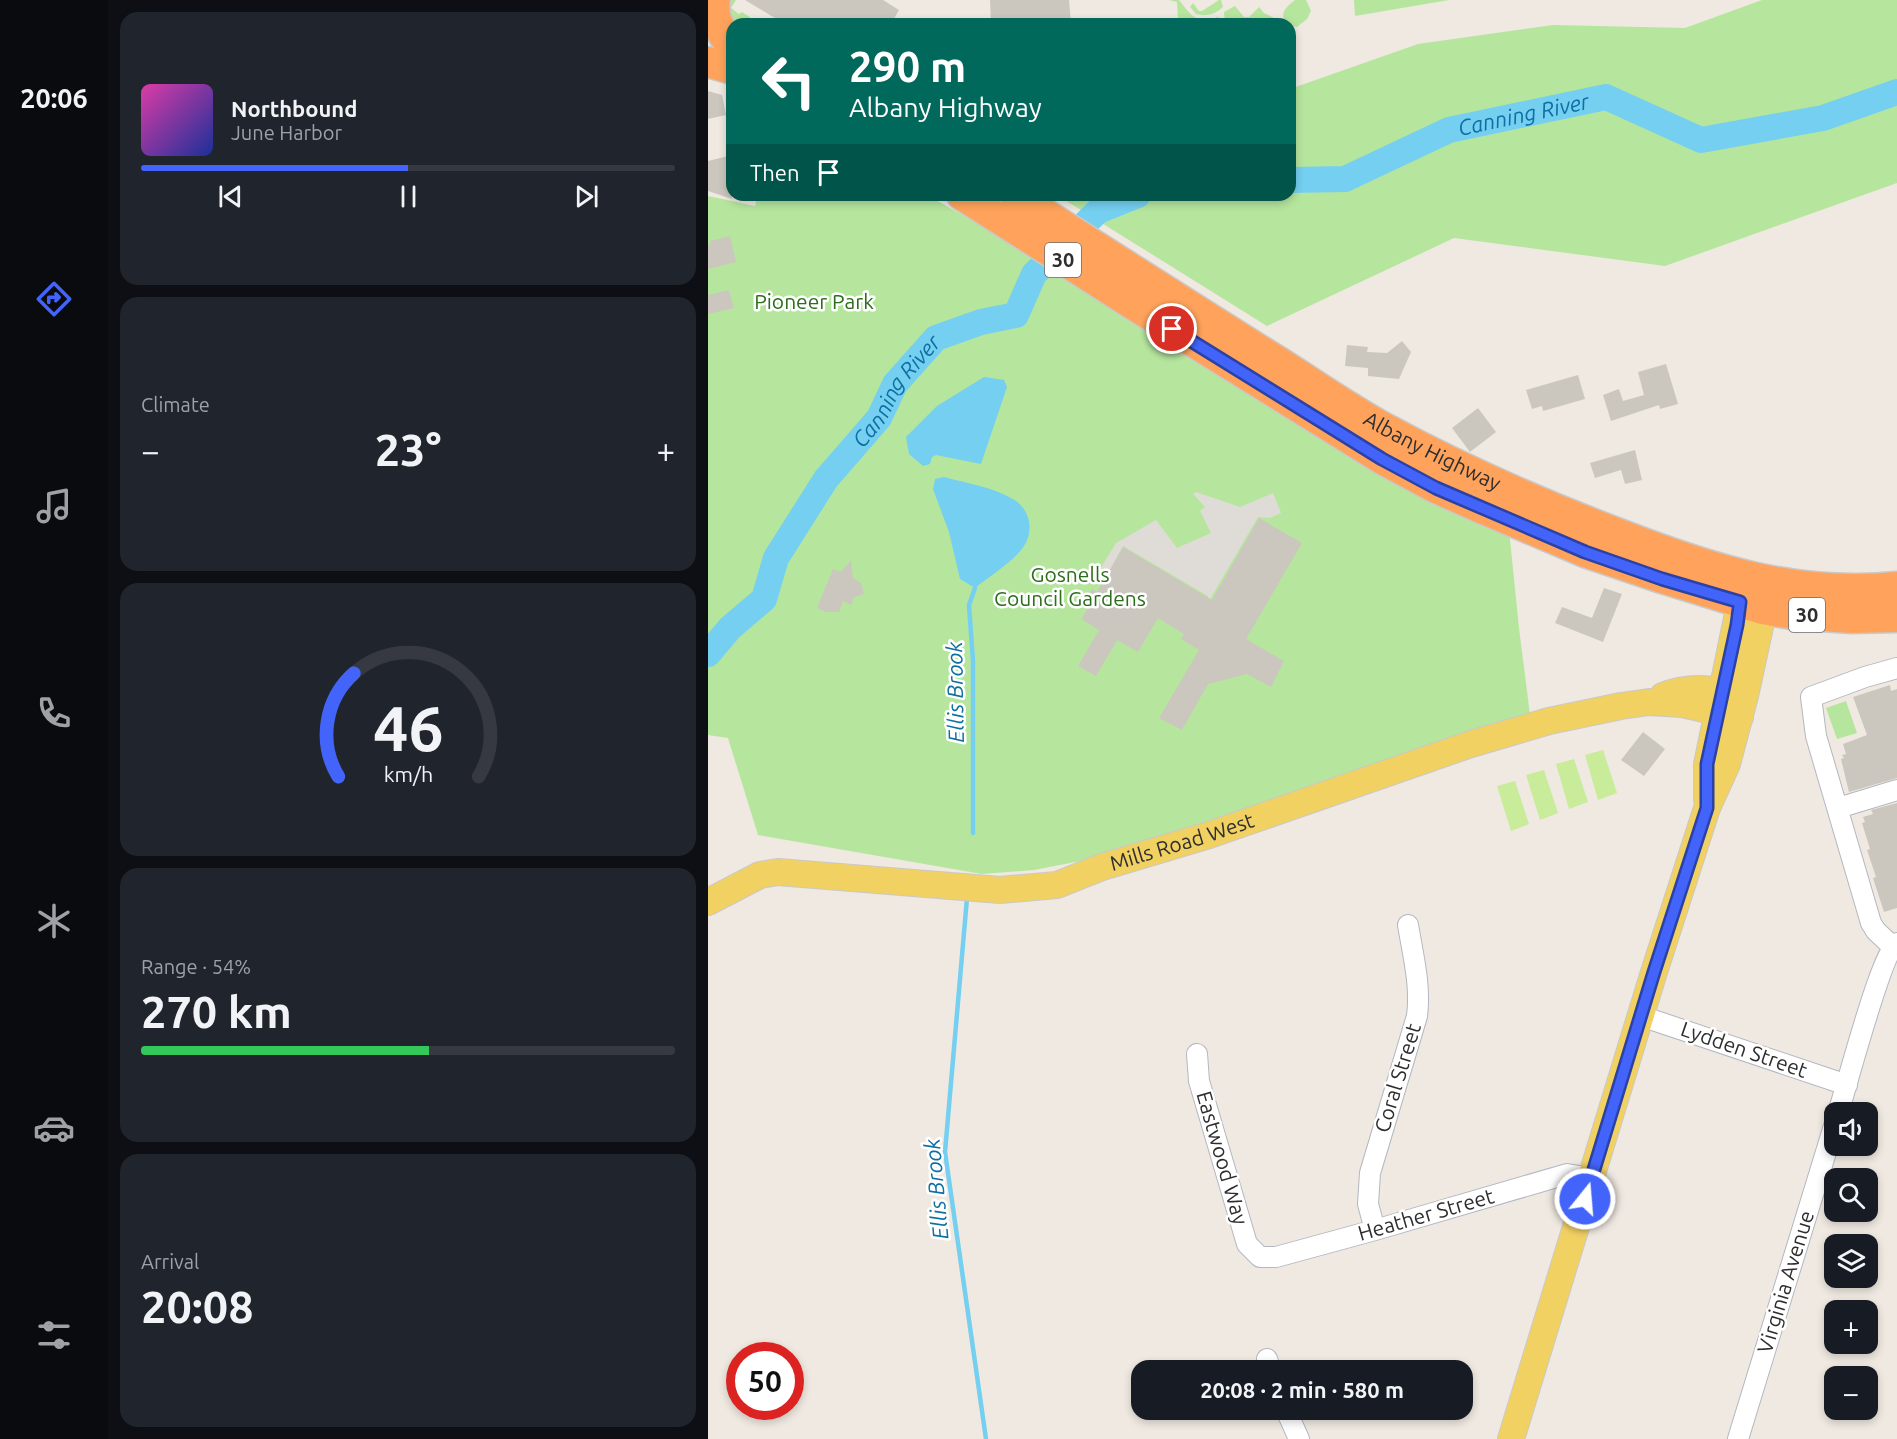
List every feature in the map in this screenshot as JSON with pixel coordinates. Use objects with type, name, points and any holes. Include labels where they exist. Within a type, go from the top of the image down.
[{"type":"highway","points":[[715,0],[714,8],[721,35]]},
{"type":"highway","points":[[708,62],[726,67]]},
{"type":"highway","name":"Albany Highway","points":[[971,201],[1382,459],[1452,495],[1585,552],[1662,579],[1755,592],[1790,585],[1868,590],[1897,587]]},
{"type":"highway","name":"Albany Highway","points":[[1025,201],[1385,428],[1482,477],[1536,502],[1703,565],[1792,614],[1897,617]]},
{"type":"highway","points":[[1336,397],[1362,423],[1444,472],[1450,482],[1452,495]]},
{"type":"main road","points":[[1511,1439],[1707,808],[1727,764],[1737,625],[1755,592]]},
{"type":"main road","name":"Mills Road West","points":[[708,902],[760,875],[778,872],[1000,890],[1057,885],[1102,867],[1209,835],[1471,744],[1549,721],[1621,705],[1649,702],[1732,704]]},
{"type":"street","points":[[1842,1102],[1881,972],[1894,945],[1876,931],[1871,923],[1816,736],[1810,697],[1864,677],[1897,668]]},
{"type":"street","points":[[1838,808],[1897,790]]},
{"type":"street","name":"Coral Street","points":[[1375,1230],[1368,1204],[1370,1173],[1417,1016],[1419,1001],[1418,981],[1408,925]]},
{"type":"street","name":"Lydden Street","points":[[1641,1016],[1847,1085]]},
{"type":"street","name":"Eastwood Way","points":[[1197,1054],[1199,1081],[1247,1244],[1260,1257]]},
{"type":"street","name":"Virginia Avenue","points":[[1738,1439],[1825,1156]]},
{"type":"street","name":"Heather Street","points":[[1260,1257],[1276,1257],[1568,1174],[1592,1178]]},
{"type":"street","points":[[1290,1420],[1299,1439]]},
{"type":"green space","points":[[727,0],[736,0],[731,8],[749,18],[732,18]]},
{"type":"green space","points":[[1169,0],[1179,0],[1195,18],[1178,18],[1177,2]]},
{"type":"green space","points":[[1219,0],[1223,7],[1211,14],[1196,14],[1190,7],[1193,3],[1199,11],[1202,11]]},
{"type":"green space","points":[[1295,0],[1306,0],[1311,11],[1307,19],[1297,27],[1296,18],[1283,18],[1286,8]]},
{"type":"green space","points":[[1354,0],[1449,0],[1355,16]]},
{"type":"green space","points":[[1762,0],[1897,0],[1897,183],[1665,266],[1454,238],[1267,326],[1066,201],[1296,201],[1296,87],[1418,44],[1553,25],[1685,28]]},
{"type":"green space","points":[[1235,6],[1244,17],[1249,17],[1259,7],[1264,13],[1274,18],[1224,18],[1224,12]]},
{"type":"green space","name":"Gosnells Council Gardens","points":[[708,196],[755,206],[756,201],[938,201],[1508,520],[1531,723],[1179,842],[1034,870],[982,874],[758,835],[728,738],[708,735]]},
{"type":"green space","points":[[1846,701],[1857,733],[1837,739],[1826,708]]},
{"type":"green space","points":[[1603,750],[1617,793],[1598,800],[1585,755]]},
{"type":"green space","points":[[1574,759],[1588,802],[1569,809],[1556,764]]},
{"type":"green space","points":[[1544,770],[1558,813],[1540,820],[1526,775]]},
{"type":"green space","points":[[1515,781],[1529,824],[1511,831],[1497,786]]},
{"type":"shaded area","points":[[1196,492],[1240,507],[1273,493],[1281,513],[1270,518],[1258,517],[1209,601],[1208,596],[1123,546],[1107,575],[1099,571],[1116,543],[1156,520],[1177,548],[1211,533],[1200,511],[1205,507],[1193,494]]},
{"type":"water","points":[[984,377],[1004,380],[1007,387],[981,464],[936,455],[932,457],[930,464],[923,466],[909,454],[906,437],[937,406]]},
{"type":"water","points":[[944,477],[1004,494],[1018,502],[1029,521],[1029,535],[1022,549],[1006,565],[975,588],[960,579],[949,532],[933,489],[935,479]]},
{"type":"building","points":[[745,0],[883,0],[899,10],[894,18],[775,18]]},
{"type":"building","points":[[990,0],[1069,0],[1070,18],[991,18]]},
{"type":"building","points":[[708,91],[722,95],[726,115],[708,119]]},
{"type":"building","points":[[726,156],[726,197],[708,191],[708,161]]},
{"type":"building","points":[[730,236],[736,262],[708,269],[710,241]]},
{"type":"building","points":[[729,290],[734,308],[708,314],[708,295]]},
{"type":"building","points":[[1402,341],[1411,352],[1399,379],[1368,376],[1368,368],[1345,366],[1347,345],[1368,347],[1367,352],[1387,353]]},
{"type":"building","points":[[1666,364],[1678,404],[1660,409],[1659,405],[1611,421],[1603,395],[1619,389],[1623,401],[1644,395],[1638,372]]},
{"type":"building","points":[[1578,375],[1585,399],[1543,411],[1542,406],[1532,409],[1526,390]]},
{"type":"building","points":[[1478,408],[1496,432],[1470,452],[1452,428]]},
{"type":"building","points":[[1635,450],[1642,480],[1625,484],[1621,470],[1595,478],[1590,463]]},
{"type":"building","points":[[1259,518],[1302,543],[1246,639],[1284,661],[1271,687],[1247,674],[1208,684],[1182,730],[1159,718],[1199,650],[1181,639],[1184,634],[1158,618],[1138,652],[1117,640],[1096,676],[1078,666],[1099,630],[1081,619],[1087,610],[1082,606],[1092,589],[1097,592],[1123,547],[1212,600]]},
{"type":"building","points":[[851,560],[853,578],[861,583],[864,594],[854,597],[851,605],[843,601],[839,612],[826,612],[817,608],[833,569],[841,572]]},
{"type":"building","points":[[1604,588],[1622,594],[1603,642],[1555,623],[1562,607],[1592,618]]},
{"type":"building","points":[[1890,685],[1891,691],[1897,689],[1897,778],[1849,792],[1841,759],[1844,758],[1842,755],[1846,754],[1843,744],[1867,735],[1853,697]]},
{"type":"building","points":[[1643,732],[1665,749],[1644,776],[1621,760]]},
{"type":"building","points":[[1897,803],[1897,908],[1884,912],[1873,878],[1876,877],[1867,850],[1870,849],[1862,823],[1865,822],[1863,817],[1873,814],[1871,810]]},
{"type":"waterway","name":"Canning River","points":[[1296,180],[1345,179],[1449,130],[1606,97],[1701,140],[1823,118],[1897,92]]},
{"type":"waterway","name":"Canning River","points":[[708,654],[730,628],[764,599],[776,558],[826,479],[879,418],[895,384],[936,338],[981,322],[1016,315],[1034,274],[1098,211],[1123,201]]},
{"type":"waterway","name":"Ellis Brook","points":[[973,833],[973,661],[969,605],[975,588]]},
{"type":"waterway","name":"Ellis Brook","points":[[967,898],[945,1152],[986,1439]]},
{"type":"route","points":[[1172,329],[1382,459],[1436,488],[1585,552],[1662,579],[1740,602],[1707,764],[1707,808],[1585,1199]]},
{"type":"park label","name":"Pioneer Park","points":[[814,302]]}]
